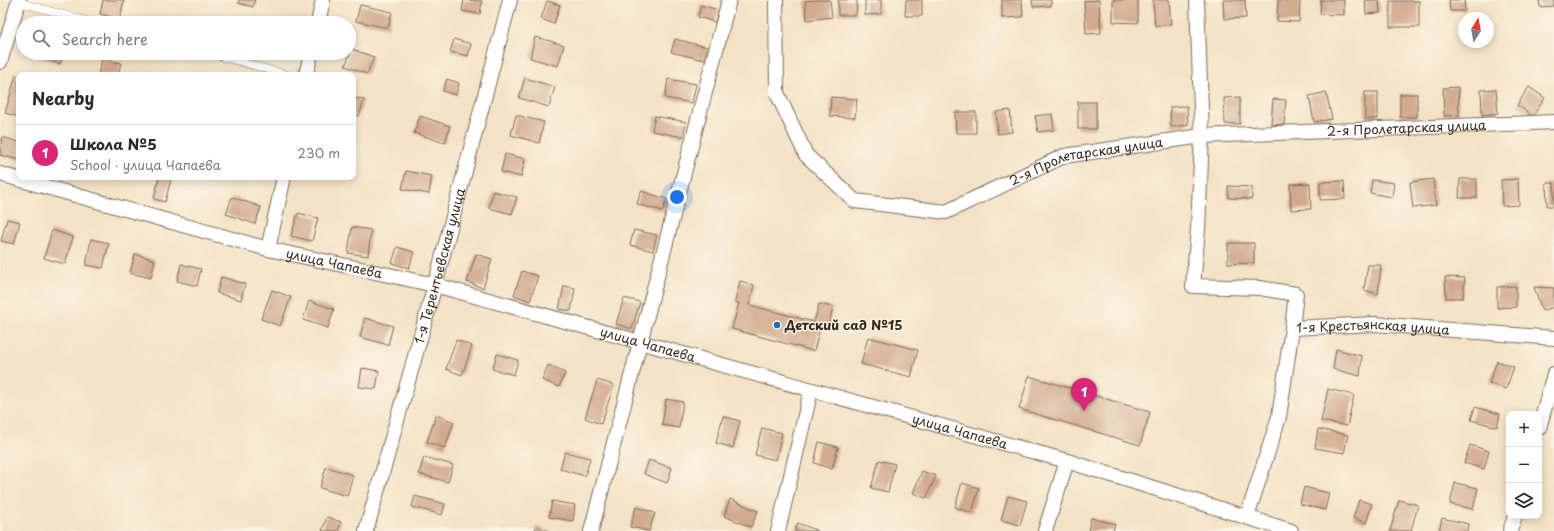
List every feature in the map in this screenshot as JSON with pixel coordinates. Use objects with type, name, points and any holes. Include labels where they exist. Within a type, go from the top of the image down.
[{"type":"street","points":[[320,16],[323,0]]},
{"type":"street","name":"1-я Терентьевская улица","points":[[366,531],[435,285],[510,0]]},
{"type":"street","points":[[591,531],[730,0]]},
{"type":"street","name":"2-я Пролетарская улица","points":[[776,0],[778,93],[806,155],[854,201],[946,212],[1064,156],[1202,136],[1554,122]]},
{"type":"street","points":[[1197,0],[1202,136],[1198,229],[1193,286],[1260,288],[1296,294],[1292,328]]},
{"type":"street","points":[[0,62],[19,1]]},
{"type":"street","points":[[307,72],[309,60]]},
{"type":"street","name":"улица Чапаева","points":[[0,174],[16,178]]},
{"type":"street","name":"улица Чапаева","points":[[21,180],[268,249],[435,285],[1067,461],[1291,531]]},
{"type":"street","points":[[268,249],[283,180]]},
{"type":"street","name":"1-я Крестьянская улица","points":[[1247,517],[1279,417],[1292,328],[1375,324],[1554,338]]},
{"type":"street","points":[[1542,417],[1554,374]]},
{"type":"street","points":[[778,531],[811,390]]},
{"type":"street","points":[[1045,531],[1067,461]]},
{"type":"street","points":[[1510,531],[1514,519]]},
{"type":"lane","points":[[19,1],[71,16]]},
{"type":"lane","points":[[233,60],[278,72]]},
{"type":"building","points":[[103,0],[124,0],[121,16],[108,16],[100,14]]},
{"type":"building","points":[[239,0],[255,0],[253,7],[238,3]]},
{"type":"building","points":[[464,0],[482,1],[480,14],[462,11]]},
{"type":"building","points":[[830,0],[832,17],[807,20],[805,1]]},
{"type":"building","points":[[838,0],[857,0],[856,15],[838,15]]},
{"type":"building","points":[[865,0],[881,0],[881,14],[865,15]]},
{"type":"building","points":[[906,0],[922,0],[922,16],[905,16]]},
{"type":"building","points":[[1002,0],[1022,0],[1023,17],[1002,18]]},
{"type":"building","points":[[1032,0],[1051,0],[1051,6],[1033,7]]},
{"type":"building","points":[[1099,0],[1101,33],[1086,34],[1084,1]]},
{"type":"building","points":[[1113,0],[1138,0],[1138,23],[1113,22]]},
{"type":"building","points":[[1153,0],[1169,0],[1171,24],[1155,26]]},
{"type":"building","points":[[1223,0],[1245,0],[1246,18],[1224,19]]},
{"type":"building","points":[[1278,0],[1300,0],[1299,22],[1277,21]]},
{"type":"building","points":[[1321,0],[1344,0],[1344,15],[1320,14]]},
{"type":"building","points":[[1365,0],[1379,0],[1380,13],[1366,14]]},
{"type":"building","points":[[1449,0],[1464,0],[1465,11],[1450,11]]},
{"type":"building","points":[[1539,0],[1554,0],[1554,6],[1540,7]]},
{"type":"building","points":[[547,1],[560,5],[554,24],[541,19]]},
{"type":"building","points":[[1390,1],[1419,1],[1419,27],[1390,27]]},
{"type":"building","points":[[360,5],[392,12],[388,28],[356,21]]},
{"type":"building","points":[[701,5],[719,10],[715,22],[698,17]]},
{"type":"building","points":[[535,37],[564,45],[558,66],[530,58]]},
{"type":"building","points":[[454,39],[471,44],[468,56],[450,52]]},
{"type":"building","points":[[675,39],[707,47],[704,60],[671,52]]},
{"type":"building","points":[[356,50],[374,57],[367,74],[345,66],[347,60],[356,60]]},
{"type":"building","points":[[47,60],[61,60],[60,64]]},
{"type":"building","points":[[102,60],[121,63],[119,72],[99,72]]},
{"type":"building","points":[[16,75],[16,116],[5,113]]},
{"type":"building","points":[[525,78],[555,87],[549,107],[519,98]]},
{"type":"building","points":[[447,79],[459,83],[456,95],[443,91]]},
{"type":"building","points":[[668,79],[696,84],[692,103],[665,98]]},
{"type":"building","points":[[1458,87],[1459,115],[1444,116],[1443,88]]},
{"type":"building","points":[[1529,87],[1545,98],[1533,116],[1517,105]]},
{"type":"building","points":[[1496,89],[1498,113],[1482,115],[1481,90]]},
{"type":"building","points":[[1326,92],[1332,119],[1314,122],[1309,96]]},
{"type":"building","points":[[1365,92],[1378,92],[1378,119],[1365,119]]},
{"type":"building","points":[[1400,94],[1417,94],[1417,117],[1400,117]]},
{"type":"building","points":[[831,97],[857,99],[855,118],[830,116]]},
{"type":"building","points":[[1240,97],[1240,124],[1225,124],[1224,98]]},
{"type":"building","points":[[356,98],[364,100],[359,116],[356,115]]},
{"type":"building","points":[[1273,99],[1286,100],[1284,125],[1271,124]]},
{"type":"building","points":[[1078,102],[1096,102],[1096,129],[1078,129]]},
{"type":"building","points":[[1187,106],[1188,125],[1171,127],[1170,107]]},
{"type":"building","points":[[1010,110],[1012,132],[998,134],[996,112]]},
{"type":"building","points":[[955,112],[976,112],[976,133],[956,133]]},
{"type":"building","points":[[1052,114],[1054,130],[1038,132],[1035,116]]},
{"type":"building","points":[[516,115],[544,122],[539,143],[511,135]]},
{"type":"building","points":[[420,116],[450,126],[445,143],[414,133]]},
{"type":"building","points":[[655,116],[686,122],[683,137],[652,131]]},
{"type":"building","points":[[2,137],[16,141],[16,159],[0,155]]},
{"type":"building","points":[[505,154],[525,159],[521,177],[501,172]]},
{"type":"building","points":[[406,171],[432,176],[429,194],[402,189]]},
{"type":"building","points":[[1433,179],[1436,205],[1413,208],[1410,182]]},
{"type":"building","points":[[1460,179],[1477,179],[1477,198],[1459,198]]},
{"type":"building","points":[[1518,179],[1519,205],[1502,206],[1501,180]]},
{"type":"building","points":[[158,180],[171,180],[165,202],[154,199]]},
{"type":"building","points":[[1372,180],[1394,183],[1392,197],[1370,193]]},
{"type":"building","points":[[1344,181],[1345,199],[1320,200],[1320,182]]},
{"type":"building","points":[[1310,183],[1311,209],[1291,210],[1290,184]]},
{"type":"building","points":[[1546,183],[1554,183],[1554,206],[1547,206]]},
{"type":"building","points":[[1228,186],[1252,187],[1252,199],[1228,198]]},
{"type":"building","points":[[493,191],[517,197],[512,214],[489,208]]},
{"type":"building","points":[[641,191],[667,199],[663,211],[637,204]]},
{"type":"building","points":[[232,197],[261,207],[255,224],[226,214]]},
{"type":"building","points":[[298,213],[318,218],[312,241],[291,236]]},
{"type":"building","points":[[7,219],[20,222],[14,244],[1,241]]},
{"type":"building","points":[[352,227],[371,230],[368,256],[348,253]]},
{"type":"building","points":[[52,230],[73,237],[65,264],[44,258]]},
{"type":"building","points":[[634,230],[657,235],[653,251],[630,245]]},
{"type":"building","points":[[91,239],[109,243],[103,268],[86,265]]},
{"type":"building","points":[[1228,243],[1254,243],[1254,263],[1228,264]]},
{"type":"building","points":[[397,247],[414,252],[409,268],[392,263]]},
{"type":"building","points":[[135,254],[155,260],[151,278],[130,273]]},
{"type":"building","points":[[476,254],[492,259],[483,288],[467,282]]},
{"type":"building","points":[[181,264],[201,269],[197,286],[177,281]]},
{"type":"building","points":[[1368,265],[1381,265],[1378,294],[1364,290]]},
{"type":"building","points":[[522,271],[538,276],[530,301],[514,295]]},
{"type":"building","points":[[221,277],[245,284],[241,300],[217,293]]},
{"type":"building","points":[[1445,277],[1465,278],[1463,298],[1446,298]]},
{"type":"building","points":[[740,281],[754,285],[749,305],[814,322],[819,304],[833,307],[828,328],[820,327],[814,351],[732,329],[739,303],[735,302]]},
{"type":"building","points":[[564,286],[575,288],[571,311],[559,309]]},
{"type":"building","points":[[1516,286],[1516,307],[1497,308],[1497,287]]},
{"type":"building","points":[[1534,287],[1554,288],[1554,307],[1542,311]]},
{"type":"building","points":[[272,290],[291,297],[280,326],[261,319]]},
{"type":"building","points":[[624,298],[640,302],[632,329],[616,324]]},
{"type":"building","points":[[309,301],[334,309],[328,328],[303,320]]},
{"type":"building","points":[[365,318],[393,326],[388,345],[360,337]]},
{"type":"building","points":[[868,337],[918,350],[911,377],[861,364]]},
{"type":"building","points":[[456,340],[472,346],[462,375],[446,369]]},
{"type":"building","points":[[1336,349],[1362,356],[1360,376],[1333,369]]},
{"type":"building","points":[[497,354],[518,360],[514,375],[492,369]]},
{"type":"building","points":[[1497,361],[1514,367],[1506,389],[1489,383]]},
{"type":"building","points":[[548,365],[565,373],[559,387],[542,380]]},
{"type":"building","points":[[362,368],[379,371],[376,389],[359,387]]},
{"type":"building","points":[[1029,376],[1150,412],[1140,445],[1019,409]]},
{"type":"building","points":[[597,380],[614,385],[601,424],[585,418]]},
{"type":"building","points":[[1328,389],[1354,395],[1347,426],[1321,421]]},
{"type":"building","points":[[666,399],[683,402],[679,428],[662,425]]},
{"type":"building","points":[[1475,407],[1500,414],[1497,427],[1471,420]]},
{"type":"building","points":[[436,415],[454,422],[445,448],[427,442]]},
{"type":"building","points":[[723,416],[740,421],[733,448],[716,443]]},
{"type":"building","points":[[762,428],[782,433],[776,460],[755,455]]},
{"type":"building","points":[[1318,429],[1348,435],[1344,453],[1315,448]]},
{"type":"building","points":[[819,442],[838,447],[832,469],[814,463]]},
{"type":"building","points":[[1470,445],[1489,451],[1484,469],[1464,463]]},
{"type":"building","points":[[565,452],[590,458],[585,476],[560,469]]},
{"type":"building","points":[[424,457],[453,465],[448,482],[419,474]]},
{"type":"building","points":[[649,460],[672,468],[667,483],[644,474]]},
{"type":"building","points":[[879,460],[895,464],[888,492],[871,488]]},
{"type":"building","points":[[326,467],[353,475],[347,496],[320,488]]},
{"type":"building","points":[[922,471],[936,476],[926,498],[913,493]]},
{"type":"building","points":[[962,483],[979,488],[972,513],[955,507]]},
{"type":"building","points":[[1455,483],[1478,488],[1473,509],[1450,504]]},
{"type":"building","points":[[1304,487],[1329,493],[1325,510],[1300,504]]},
{"type":"building","points":[[415,496],[445,504],[442,515],[412,507]]},
{"type":"building","points":[[1008,496],[1027,501],[1020,525],[1001,520]]},
{"type":"building","points":[[730,499],[758,511],[751,527],[724,516]]},
{"type":"building","points":[[1359,500],[1372,504],[1366,523],[1353,518]]},
{"type":"building","points":[[1399,500],[1418,505],[1411,531],[1390,531]]},
{"type":"building","points":[[552,501],[575,505],[573,521],[549,517]]},
{"type":"building","points":[[636,507],[655,513],[649,531],[630,527]]},
{"type":"building","points":[[327,517],[341,522],[338,531],[322,531]]},
{"type":"building","points":[[1091,518],[1115,524],[1113,531],[1088,531]]},
{"type":"building","points":[[1442,518],[1468,524],[1467,531],[1439,531]]},
{"type":"building","points":[[798,523],[818,531],[795,531]]},
{"type":"building","points":[[536,527],[550,531],[535,531]]},
{"type":"place","name":"Детский сад №15","points":[[777,325]]},
{"type":"place","name":"Школа №5","points":[[1084,411]]}]
